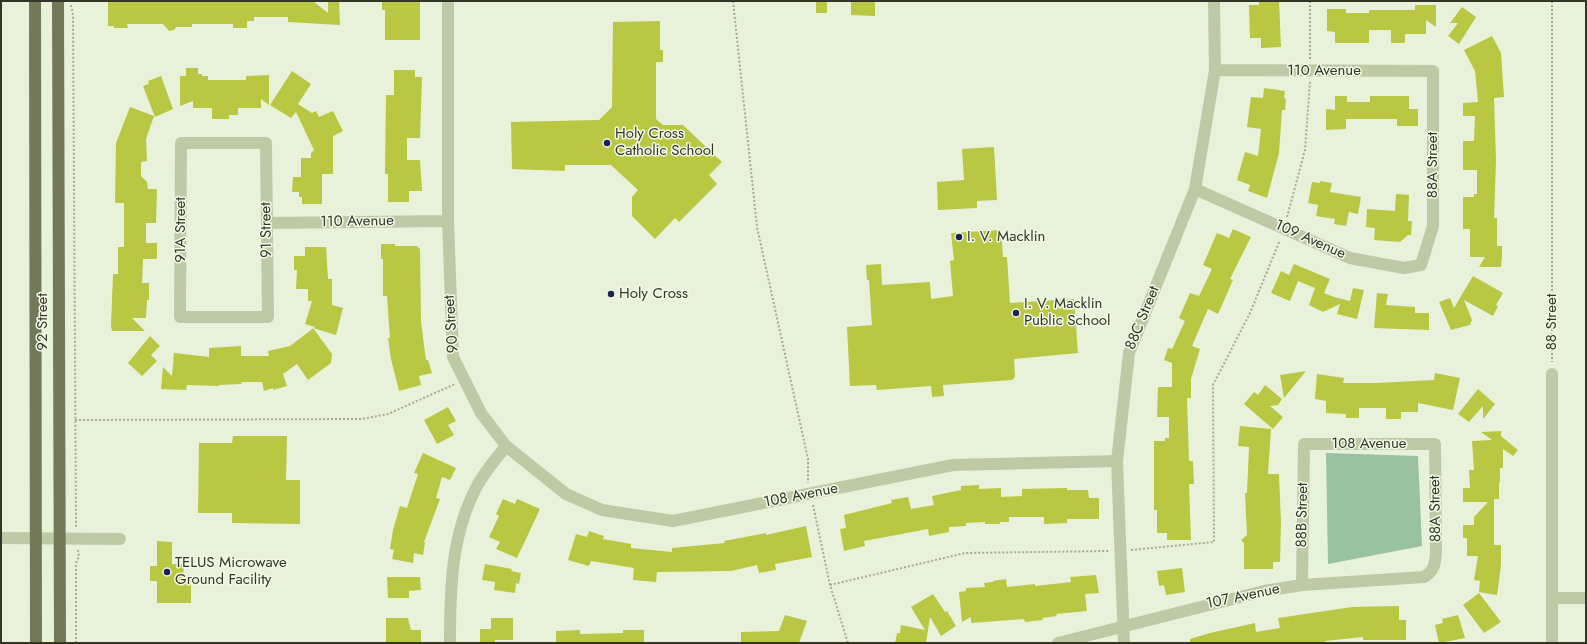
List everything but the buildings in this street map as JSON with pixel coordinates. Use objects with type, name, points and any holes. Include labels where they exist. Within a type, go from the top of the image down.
[{"type":"main road","name":"92 Street","points":[[35,1],[36,643]]},
{"type":"main road","name":"92 Street","points":[[58,1],[60,643]]},
{"type":"street","name":"90 Street","points":[[448,1],[448,221],[453,357],[466,379],[481,412],[506,446]]},
{"type":"street","name":"88C Street","points":[[1124,643],[1119,551],[1117,461],[1129,353],[1195,189],[1215,70],[1214,1]]},
{"type":"street","name":"110 Avenue","points":[[1215,70],[1433,72]]},
{"type":"street","name":"88A Street","points":[[1423,257],[1433,226],[1433,72]]},
{"type":"street","name":"91 Street","points":[[181,143],[266,143],[268,317]]},
{"type":"street","name":"91A Street","points":[[181,143],[180,317],[268,317]]},
{"type":"street","name":"109 Avenue","points":[[1195,189],[1350,258],[1404,268],[1421,265],[1423,257]]},
{"type":"street","name":"110 Avenue","points":[[267,223],[448,221]]},
{"type":"street","points":[[1552,374],[1552,643]]},
{"type":"street","name":"108 Avenue","points":[[1304,444],[1435,444]]},
{"type":"street","name":"88B Street","points":[[1302,585],[1304,444]]},
{"type":"street","name":"88A Street","points":[[1431,573],[1435,567],[1436,553],[1435,444]]},
{"type":"street","points":[[450,643],[450,587],[458,538],[463,518],[477,486],[506,446]]},
{"type":"street","name":"108 Avenue","points":[[506,446],[566,494],[602,510],[673,521],[953,465],[1117,461]]},
{"type":"street","points":[[1,538],[120,539]]},
{"type":"street","name":"107 Avenue","points":[[1058,643],[1230,598],[1302,585],[1417,578],[1431,573]]},
{"type":"street","points":[[1552,598],[1586,598]]},
{"type":"path","points":[[69,1],[73,15],[75,513],[78,521],[76,525]]},
{"type":"path","points":[[733,1],[757,227],[808,459],[807,479],[830,585],[848,643]]},
{"type":"path","points":[[830,585],[965,553],[1119,551],[1214,542],[1213,385],[1250,313],[1284,229],[1306,150],[1310,70],[1310,1]]},
{"type":"path","name":"88 Street","points":[[1552,1],[1552,374]]},
{"type":"path","points":[[75,420],[377,417],[402,409],[466,379]]},
{"type":"path","points":[[76,643],[76,564],[79,557],[78,555]]},
{"type":"green space","points":[[1326,453],[1418,456],[1422,546],[1328,564]]},
{"type":"place","name":"Holy Cross Catholic School","points":[[607,143]]},
{"type":"place","name":"I. V. Macklin","points":[[959,237]]},
{"type":"place","name":"Holy Cross","points":[[611,294]]},
{"type":"place","name":"I. V. Macklin Public School","points":[[1016,313]]},
{"type":"place","name":"TELUS Microwave Ground Facility","points":[[167,572]]}]
